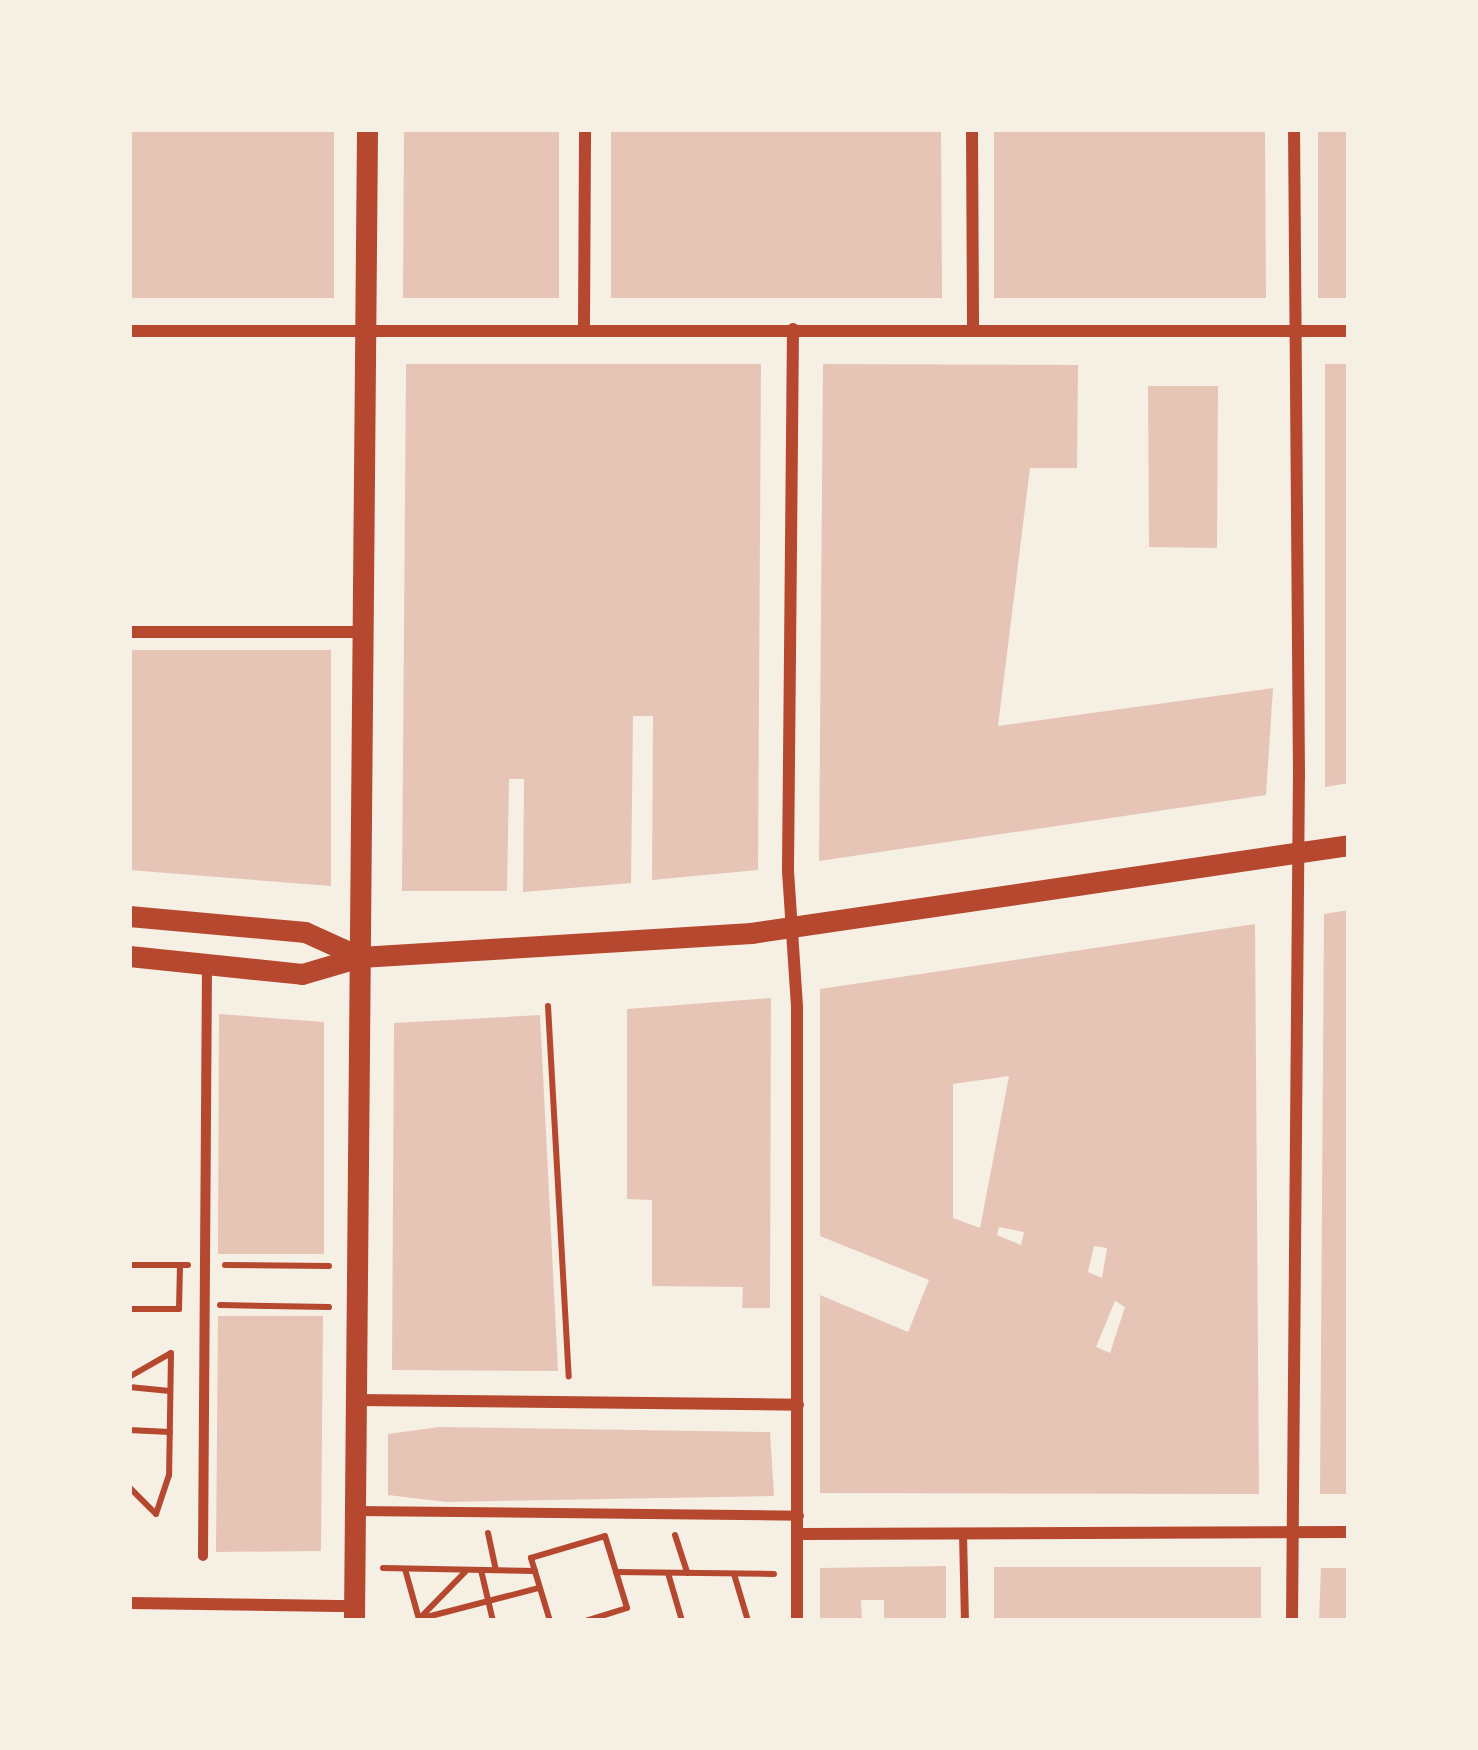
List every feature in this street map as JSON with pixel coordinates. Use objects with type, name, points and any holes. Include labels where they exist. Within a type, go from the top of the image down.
[{"type":"street","points":[[129,1603],[354,1614],[367,129]]},
{"type":"street","points":[[584,327],[585,129]]},
{"type":"street","points":[[972,129],[974,329]]},
{"type":"street","points":[[1292,1621],[1299,388],[1292,331],[1294,129]]},
{"type":"street","points":[[129,331],[584,327],[1349,331]]},
{"type":"street","points":[[794,329],[788,871],[795,927],[797,1621]]},
{"type":"street","points":[[129,632],[363,632]]},
{"type":"street","points":[[129,956],[302,974],[360,957],[795,927],[1349,845]]},
{"type":"street","points":[[129,916],[305,932],[360,957]]},
{"type":"street","points":[[203,1556],[207,964]]},
{"type":"street","points":[[356,1400],[798,1405]]},
{"type":"street","points":[[355,1511],[799,1516]]},
{"type":"street","points":[[799,1534],[1349,1532]]},
{"type":"lane","points":[[962,1534],[965,1621]]},
{"type":"path","points":[[548,1006],[569,1376]]},
{"type":"path","points":[[129,1264],[329,1266]]},
{"type":"path","points":[[129,1309],[179,1309],[180,1265]]},
{"type":"path","points":[[205,1305],[329,1307]]},
{"type":"path","points":[[129,1377],[171,1353],[169,1475],[156,1514],[129,1487]]},
{"type":"path","points":[[129,1363],[146,1364]]},
{"type":"path","points":[[129,1387],[170,1391]]},
{"type":"path","points":[[129,1430],[170,1432]]},
{"type":"path","points":[[483,1512],[496,1570]]},
{"type":"path","points":[[668,1514],[687,1573]]},
{"type":"path","points":[[550,1621],[531,1558],[604,1536],[627,1608],[585,1621]]},
{"type":"path","points":[[383,1568],[535,1571]]},
{"type":"path","points":[[405,1569],[418,1620]]},
{"type":"path","points":[[418,1620],[467,1570]]},
{"type":"path","points":[[481,1570],[494,1621]]},
{"type":"path","points":[[616,1572],[774,1574]]},
{"type":"path","points":[[668,1573],[682,1621]]},
{"type":"path","points":[[734,1574],[748,1621]]},
{"type":"path","points":[[418,1620],[540,1588]]},
{"type":"building","points":[[129,129],[334,129],[334,298],[129,298]]},
{"type":"building","points":[[404,129],[559,129],[559,298],[403,298]]},
{"type":"building","points":[[611,129],[941,129],[942,298],[611,298]]},
{"type":"building","points":[[994,129],[1265,129],[1266,298],[994,298]]},
{"type":"building","points":[[1318,129],[1349,129],[1349,298],[1318,298]]},
{"type":"building","points":[[406,364],[761,364],[758,870],[652,880],[653,716],[633,716],[631,883],[523,892],[524,779],[509,779],[507,891],[402,891]]},
{"type":"building","points":[[823,364],[1078,365],[1077,468],[1030,468],[998,726],[1273,688],[1266,795],[819,861]]},
{"type":"building","points":[[1325,364],[1349,364],[1349,783],[1325,787]]},
{"type":"building","points":[[1148,386],[1218,386],[1217,548],[1149,547]]},
{"type":"building","points":[[129,650],[331,650],[331,886],[129,870]]},
{"type":"building","points":[[1349,910],[1349,1494],[1320,1494],[1324,914]]},
{"type":"building","points":[[1255,924],[1259,1494],[820,1493],[820,1295],[908,1332],[929,1280],[820,1236],[820,989]],"holes":[[[1009,1076],[980,1228],[953,1218],[953,1084]],[[999,1227],[1024,1232],[1021,1245],[997,1235]],[[1094,1246],[1107,1248],[1102,1278],[1088,1272]],[[1115,1301],[1125,1307],[1110,1353],[1096,1347]]]},
{"type":"building","points":[[771,998],[770,1308],[742,1308],[743,1287],[652,1286],[652,1200],[627,1199],[627,1009]]},
{"type":"building","points":[[219,1014],[324,1022],[324,1254],[218,1254]]},
{"type":"building","points":[[540,1015],[558,1371],[392,1370],[394,1023]]},
{"type":"building","points":[[218,1316],[323,1316],[321,1551],[216,1552]]},
{"type":"building","points":[[439,1427],[770,1432],[774,1496],[446,1502],[388,1495],[388,1434]]},
{"type":"building","points":[[946,1566],[946,1621],[884,1621],[884,1600],[861,1600],[862,1621],[820,1621],[820,1568]]},
{"type":"building","points":[[994,1567],[1261,1567],[1261,1621],[994,1621]]},
{"type":"building","points":[[1321,1568],[1349,1568],[1349,1621],[1319,1621]]}]
